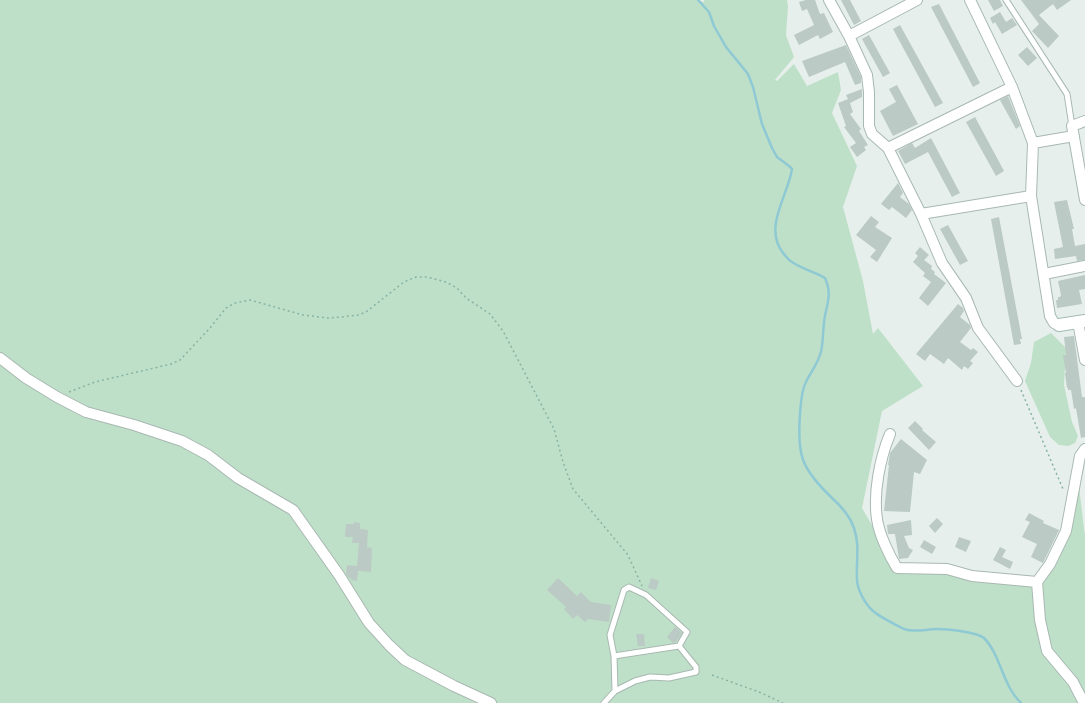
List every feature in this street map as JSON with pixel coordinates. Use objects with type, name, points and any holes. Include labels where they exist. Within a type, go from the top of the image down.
[{"type":"street","points":[[829,0],[849,36],[867,75],[869,92],[869,126],[872,134],[888,148],[921,214],[942,263],[966,298],[978,328],[1017,381]]},
{"type":"street","points":[[849,36],[916,0]]},
{"type":"street","points":[[970,0],[1012,87],[1032,143],[1032,196],[1050,316],[1054,322],[1059,325],[1082,321],[1085,360]]},
{"type":"street","points":[[888,148],[1012,87]]},
{"type":"street","points":[[1032,143],[1073,131],[1085,121]]},
{"type":"street","points":[[1073,131],[1085,200]]},
{"type":"street","points":[[921,214],[1032,196]]},
{"type":"street","points":[[1044,274],[1085,266]]},
{"type":"street","points":[[0,358],[26,378],[56,397],[86,412],[134,425],[182,441],[208,455],[238,478],[293,510],[339,575],[368,623],[389,645],[405,660],[454,686],[491,703]]},
{"type":"street","points":[[890,434],[883,449],[876,495],[877,520],[888,553],[897,568],[947,569],[972,576],[1037,582]]},
{"type":"street","points":[[1084,703],[1074,682],[1047,652],[1040,620],[1037,582],[1050,564],[1066,531],[1080,456],[1085,449]]},
{"type":"lane","points":[[1006,0],[1067,94],[1073,131]]},
{"type":"lane","points":[[615,691],[614,656],[610,635],[624,590],[629,587],[646,595],[687,632],[679,646]]},
{"type":"lane","points":[[614,656],[679,646]]},
{"type":"lane","points":[[604,703],[615,691],[634,681],[650,678],[669,678],[696,672],[696,667],[679,646]]},
{"type":"path","points":[[56,397],[95,382],[171,364],[180,360],[210,328],[226,308],[235,303],[250,300],[304,315],[340,318],[366,312],[404,282],[416,276],[446,282],[490,314],[503,330],[554,429],[562,462],[573,489],[628,555],[646,595]]},
{"type":"path","points":[[1017,381],[1070,506]]},
{"type":"path","points":[[712,676],[759,692],[783,703]]},
{"type":"green space","points":[[0,0],[696,0],[704,2],[704,0],[787,0],[786,35],[794,57],[775,80],[777,81],[794,64],[807,86],[838,72],[841,90],[832,113],[857,166],[843,207],[863,281],[873,334],[878,328],[923,386],[882,411],[862,508],[897,568],[1037,582],[1079,487],[1085,536],[1085,703],[0,703]]},
{"type":"green space","points":[[1051,333],[1066,348],[1064,385],[1072,422],[1078,436],[1075,443],[1068,446],[1059,445],[1050,437],[1025,381],[1031,363],[1034,342]]},
{"type":"building","points":[[815,0],[820,14],[824,13],[833,32],[820,39],[818,35],[799,45],[794,35],[814,25],[807,9],[802,11],[799,2]]},
{"type":"building","points":[[841,0],[850,0],[861,21],[854,25]]},
{"type":"building","points":[[988,0],[1000,0],[1003,6],[994,11]]},
{"type":"building","points":[[1021,0],[1071,0],[1057,10],[1053,4],[1039,15],[1059,36],[1048,48],[1032,31],[1039,24]]},
{"type":"building","points":[[939,4],[980,83],[973,87],[931,7]]},
{"type":"building","points":[[1000,12],[1006,22],[1012,18],[1017,25],[1002,34],[995,22],[993,24],[990,18]]},
{"type":"building","points":[[900,25],[943,103],[935,107],[893,29]]},
{"type":"building","points":[[869,35],[890,73],[883,77],[862,39]]},
{"type":"building","points":[[846,45],[861,77],[861,83],[855,85],[845,62],[809,77],[802,61]]},
{"type":"building","points":[[1027,47],[1037,58],[1028,66],[1018,55]]},
{"type":"building","points":[[897,85],[918,124],[893,136],[880,111],[896,102],[889,89]]},
{"type":"building","points":[[862,89],[862,97],[850,103],[853,112],[850,114],[861,129],[859,131],[868,145],[864,147],[866,150],[857,157],[850,147],[856,143],[844,127],[846,126],[838,103],[848,99],[846,95]]},
{"type":"building","points":[[1008,96],[1020,126],[1016,129],[1000,100]]},
{"type":"building","points":[[975,117],[1004,171],[996,176],[966,122]]},
{"type":"building","points":[[931,138],[960,193],[952,197],[928,152],[905,164],[898,151],[912,143],[915,148]]},
{"type":"building","points":[[898,183],[903,193],[900,197],[909,204],[912,210],[906,218],[892,207],[889,210],[881,204]]},
{"type":"building","points":[[1067,200],[1074,229],[1072,229],[1075,246],[1085,244],[1085,260],[1077,261],[1076,256],[1055,259],[1054,249],[1063,247],[1054,202]]},
{"type":"building","points":[[871,216],[879,222],[875,227],[892,238],[877,262],[870,257],[876,250],[856,235]]},
{"type":"building","points":[[999,217],[1022,339],[1020,339],[1021,344],[1014,345],[991,219]]},
{"type":"building","points":[[948,225],[968,261],[960,265],[940,229]]},
{"type":"building","points":[[920,247],[929,255],[924,260],[932,266],[931,269],[935,272],[934,274],[946,283],[928,306],[919,298],[931,282],[923,276],[925,273],[913,262],[918,256],[915,253]]},
{"type":"building","points":[[1085,275],[1085,289],[1079,290],[1082,304],[1057,308],[1056,300],[1058,300],[1058,297],[1061,295],[1058,281]]},
{"type":"building","points":[[958,304],[964,311],[960,317],[970,325],[971,328],[960,342],[971,350],[973,348],[978,352],[970,361],[973,363],[968,369],[964,366],[962,370],[948,358],[944,364],[930,354],[925,361],[916,354]]},
{"type":"building","points":[[1074,336],[1082,397],[1085,397],[1085,437],[1081,438],[1076,408],[1074,409],[1071,390],[1068,390],[1067,388],[1063,355],[1066,355],[1064,337]]},
{"type":"building","points":[[915,421],[923,429],[922,430],[936,442],[929,450],[908,428]]},
{"type":"building","points":[[901,439],[927,460],[920,474],[914,472],[910,512],[884,511],[890,453]]},
{"type":"building","points":[[1029,513],[1044,521],[1043,523],[1059,530],[1043,563],[1031,557],[1037,544],[1022,537],[1030,522],[1025,520]]},
{"type":"building","points":[[937,518],[943,524],[935,533],[929,526]]},
{"type":"building","points":[[911,520],[912,535],[904,536],[909,548],[913,550],[908,558],[899,559],[895,534],[888,534],[887,525]]},
{"type":"building","points":[[354,522],[360,523],[360,529],[368,530],[367,547],[372,548],[371,572],[358,571],[357,581],[351,580],[351,578],[349,578],[346,574],[347,565],[357,566],[359,543],[352,543],[353,537],[345,537],[346,524],[354,524]]},
{"type":"building","points":[[959,537],[971,541],[966,552],[955,547]]},
{"type":"building","points":[[924,540],[936,547],[932,554],[920,547]]},
{"type":"building","points":[[1000,547],[1006,550],[1002,557],[1013,562],[1010,569],[993,560]]},
{"type":"building","points":[[558,578],[577,596],[581,592],[591,602],[611,605],[609,622],[588,619],[585,622],[577,615],[573,619],[564,609],[566,607],[547,590]]},
{"type":"building","points":[[651,578],[659,581],[656,590],[648,588]]},
{"type":"building","points":[[675,627],[682,633],[676,642],[673,643],[667,637]]},
{"type":"building","points":[[636,634],[644,634],[645,646],[638,646]]},
{"type":"waterway","points":[[698,0],[709,12],[714,26],[726,47],[748,74],[753,87],[762,124],[772,148],[777,157],[792,169],[790,179],[778,211],[775,233],[777,243],[789,260],[800,267],[825,278],[827,284],[829,295],[824,322],[822,349],[803,389],[799,440],[803,460],[807,469],[813,478],[850,519],[857,541],[857,583],[860,592],[873,611],[904,629],[912,631],[937,629],[954,630],[975,634],[984,638],[990,645],[1010,688],[1021,703]]}]
